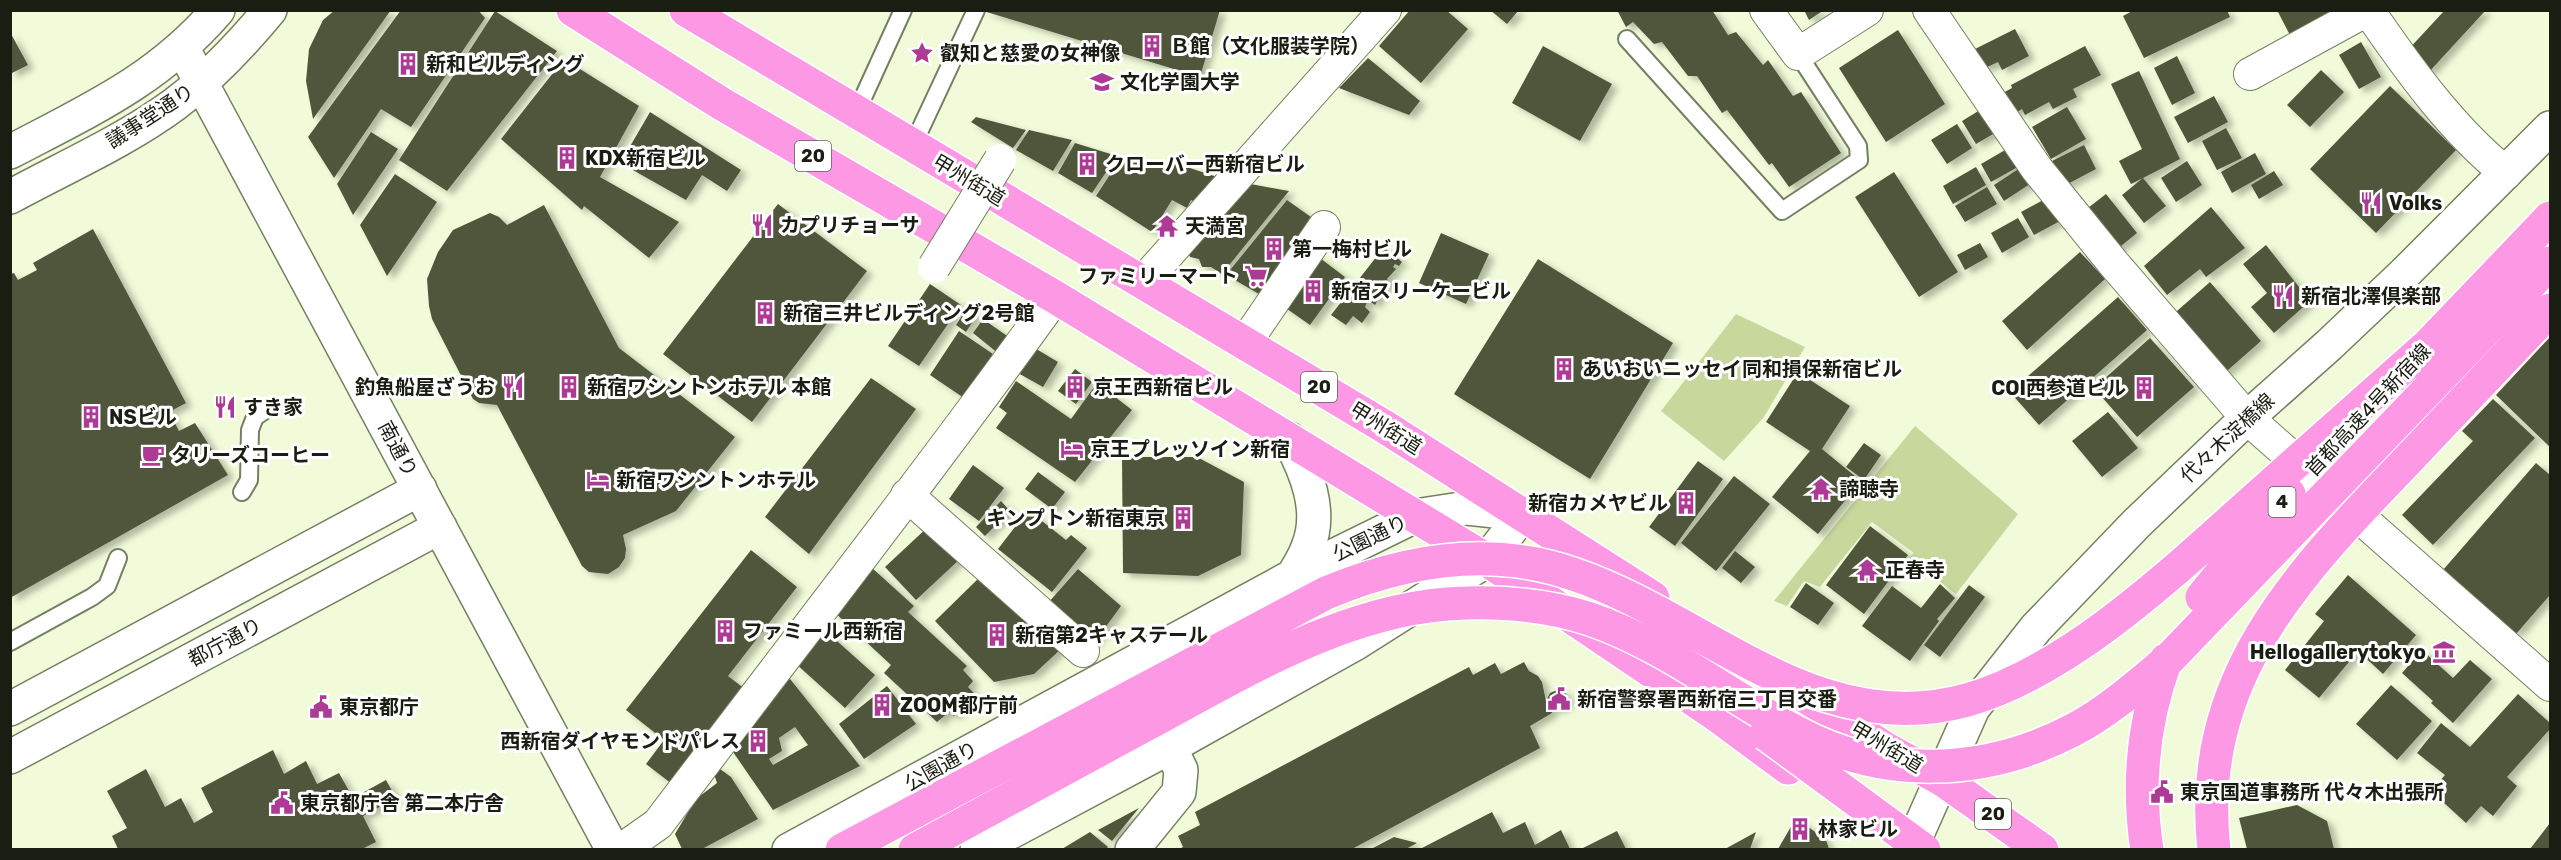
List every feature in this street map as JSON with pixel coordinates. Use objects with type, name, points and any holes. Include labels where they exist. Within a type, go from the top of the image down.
[{"type":"highway","name":"20","points":[[573,10],[722,104],[1055,297],[1487,560],[1715,714],[1897,849]]},
{"type":"highway","name":"甲州街道","points":[[686,10],[855,113],[1385,427],[1888,750],[1943,780],[2042,849]]},
{"type":"highway","name":"首都高速4号新宿線","points":[[2147,849],[2142,798],[2147,731],[2158,681],[2177,636],[2210,588],[2261,524],[2550,218]]},
{"type":"highway","points":[[915,849],[1277,656],[1367,620],[1430,604],[1512,604],[1550,609],[1591,619],[1689,668],[1799,734],[1835,749],[1874,760],[1935,767],[1982,763],[2023,753],[2084,723],[2117,702],[2169,659],[2550,263]]},
{"type":"highway","points":[[2214,849],[2212,785],[2222,729],[2239,676],[2267,623],[2313,562],[2550,310]]},
{"type":"highway","points":[[842,849],[1326,593],[1367,576],[1450,559],[1495,558],[1531,563],[1570,573],[1606,586],[1782,679],[1853,704],[1895,709],[1930,707],[1965,700],[1999,689],[2038,670],[2077,646],[2201,548],[2426,347]]},
{"type":"highway","points":[[1628,636],[1924,849]]},
{"type":"main road","name":"議事堂通り","points":[[10,152],[127,90],[183,49],[218,10]]},
{"type":"main road","name":"議事堂通り","points":[[10,197],[146,124],[222,64],[270,10]]},
{"type":"main road","name":"南通り","points":[[183,49],[613,849]]},
{"type":"main road","name":"代々木淀橋線","points":[[1910,849],[1943,780],[1973,708],[2036,628],[2137,523],[2247,418],[2329,345],[2550,128]]},
{"type":"main road","points":[[1289,439],[1302,464],[1315,518],[1309,546],[1293,576]]},
{"type":"main road","points":[[10,709],[420,489]]},
{"type":"main road","name":"公園通り","points":[[789,849],[1293,576],[1415,516],[1467,508],[1523,514]]},
{"type":"main road","points":[[977,849],[1170,747],[1356,643],[1487,560],[1523,514]]},
{"type":"main road","name":"都庁通り","points":[[10,757],[440,527]]},
{"type":"main road","points":[[1132,849],[1179,792],[1181,770],[1170,747]]},
{"type":"street","points":[[1143,282],[1385,10]]},
{"type":"street","points":[[1766,10],[1798,54],[1867,10]]},
{"type":"street","points":[[1929,10],[2037,169],[2114,264],[2247,418],[2550,685]]},
{"type":"street","points":[[2250,74],[2368,10],[2405,63],[2482,154],[2506,173]]},
{"type":"street","points":[[934,267],[1000,160]]},
{"type":"street","points":[[1245,344],[1323,227]]},
{"type":"street","points":[[621,849],[658,824],[907,495],[959,430],[1055,297]]},
{"type":"street","points":[[907,495],[1083,651]]},
{"type":"lane","points":[[855,113],[903,10]]},
{"type":"lane","points":[[912,147],[976,10]]},
{"type":"lane","points":[[1627,39],[1782,211],[1859,160],[1858,146],[1798,54]]},
{"type":"lane","points":[[242,492],[249,480],[250,430],[255,417],[270,407]]},
{"type":"lane","points":[[10,642],[92,597],[107,586],[118,558]]},
{"type":"green space","points":[[1736,314],[1805,347],[1764,417],[1724,461],[1661,411]]},
{"type":"green space","points":[[1915,426],[2018,514],[1956,594],[1909,558],[1914,553],[1872,522],[1820,587],[1804,581],[1787,606],[1774,601]]},
{"type":"building","points":[[335,10],[391,10],[313,119],[306,81],[309,49],[323,20]]},
{"type":"building","name":"新和ビルディング","points":[[401,10],[478,10],[485,18],[411,127],[381,109],[334,178],[308,137]]},
{"type":"building","name":"Ｂ館（文化服装学院）","points":[[980,10],[1220,10],[1200,77]]},
{"type":"building","points":[[1410,10],[1446,10],[1468,29],[1421,83],[1379,46]]},
{"type":"building","points":[[1490,10],[1519,10],[1507,24]]},
{"type":"building","points":[[1617,10],[1712,10],[1728,35],[1736,32],[1763,65],[1768,60],[1793,96],[1801,92],[1841,153],[1789,187],[1772,163],[1769,165],[1727,110],[1722,113],[1697,76],[1688,76],[1662,42],[1654,44],[1633,22],[1626,27]]},
{"type":"building","points":[[1804,10],[1824,10],[1809,20]]},
{"type":"building","points":[[2134,10],[2227,10],[2230,17],[2144,58],[2123,16]]},
{"type":"building","points":[[2277,10],[2332,10],[2335,16],[2292,39]]},
{"type":"building","points":[[2445,10],[2486,10],[2428,73],[2406,52]]},
{"type":"building","points":[[495,11],[557,51],[447,191],[399,160]]},
{"type":"building","points":[[2015,29],[2029,56],[2002,70],[1998,62],[1983,69],[1973,50]]},
{"type":"building","points":[[1898,30],[1945,104],[1886,142],[1839,68]]},
{"type":"building","points":[[10,32],[28,65],[10,74]]},
{"type":"building","points":[[2361,42],[2381,77],[2359,89],[2339,55]]},
{"type":"building","points":[[1543,46],[1612,84],[1580,141],[1512,103]]},
{"type":"building","points":[[2085,46],[2101,75],[2073,89],[2077,97],[2053,109],[2049,102],[2025,115],[2022,109],[2012,115],[2001,94],[2012,88],[2011,85]]},
{"type":"building","points":[[2177,56],[2195,93],[2172,105],[2154,68]]},
{"type":"building","points":[[1368,58],[1420,101],[1409,115],[1339,88]]},
{"type":"building","name":"KDX新宿ビル","points":[[564,59],[639,106],[600,177],[679,222],[649,258],[584,206],[582,210],[501,139]]},
{"type":"building","points":[[2321,70],[2344,92],[2310,127],[2287,105]]},
{"type":"building","points":[[2139,71],[2180,159],[2131,184],[2119,161],[2142,149],[2111,84]]},
{"type":"building","points":[[2390,86],[2456,150],[2376,233],[2310,169]]},
{"type":"building","points":[[2214,96],[2228,122],[2188,143],[2174,117]]},
{"type":"building","points":[[1985,107],[2000,130],[1976,144],[1962,121]]},
{"type":"building","points":[[2067,107],[2086,139],[2051,159],[2032,127]]},
{"type":"building","points":[[650,112],[741,170],[727,191],[702,175],[686,200],[631,169],[636,162],[625,155]]},
{"type":"building","points":[[976,117],[1026,130],[1013,148],[971,122]]},
{"type":"building","points":[[1957,124],[1972,148],[1947,164],[1931,140]]},
{"type":"building","points":[[2226,128],[2242,158],[2217,170],[2202,141]]},
{"type":"building","points":[[1029,130],[1072,140],[1053,171],[1016,150]]},
{"type":"building","points":[[371,132],[398,149],[353,215],[337,184]]},
{"type":"building","name":"クローバー西新宿ビル","points":[[1075,143],[1117,156],[1092,193],[1058,173]]},
{"type":"building","points":[[2084,145],[2096,169],[2060,188],[2048,163]]},
{"type":"building","points":[[2012,146],[2023,164],[1991,182],[1981,164]]},
{"type":"building","points":[[2255,153],[2266,174],[2232,193],[2221,172]]},
{"type":"building","points":[[1122,156],[1181,165],[1217,177],[1199,204],[1191,200],[1187,208],[1172,200],[1152,232],[1096,196]]},
{"type":"building","points":[[2187,161],[2202,185],[2176,202],[2161,178]]},
{"type":"building","points":[[2023,166],[2033,182],[2004,201],[1994,185]]},
{"type":"building","points":[[1976,167],[1986,185],[1953,204],[1943,186]]},
{"type":"building","points":[[2274,171],[2283,185],[2259,199],[2251,185]]},
{"type":"building","points":[[1894,172],[1958,272],[1919,297],[1855,197]]},
{"type":"building","points":[[395,174],[437,202],[387,276],[360,225]]},
{"type":"building","points":[[2143,178],[2166,206],[2144,223],[2122,195]]},
{"type":"building","points":[[1245,183],[1289,191],[1222,274],[1211,267],[1202,267],[1199,259],[1190,257],[1188,252]]},
{"type":"building","points":[[1987,187],[1997,204],[1965,222],[1955,206]]},
{"type":"building","points":[[2106,194],[2137,233],[2116,250],[2084,211]]},
{"type":"building","points":[[2047,198],[2060,221],[2034,235],[2021,212]]},
{"type":"building","name":"第一梅村ビル","points":[[1287,200],[1318,222],[1266,298],[1226,275]]},
{"type":"building","name":"新宿三井ビルディング2号館","points":[[778,204],[867,271],[752,422],[663,354]]},
{"type":"building","name":"新宿ワシントンホテル 本館","points":[[544,205],[619,348],[735,437],[676,511],[623,535],[625,558],[619,567],[608,574],[589,572],[582,566],[497,405],[479,403],[473,399],[432,319],[429,306],[427,279],[438,252],[453,230],[490,213],[499,217],[507,225]]},
{"type":"building","points":[[2211,207],[2245,248],[2206,277],[2200,269],[2167,295],[2144,266]]},
{"type":"building","points":[[2018,218],[2029,237],[2002,253],[1991,233]]},
{"type":"building","name":"NSビル","points":[[93,229],[186,403],[169,412],[179,431],[195,423],[228,475],[10,598],[10,274],[14,273],[18,280],[37,270],[33,263]]},
{"type":"building","points":[[1441,233],[1489,254],[1466,304],[1419,283]]},
{"type":"building","points":[[1980,243],[1988,257],[1965,270],[1957,255]]},
{"type":"building","points":[[2266,245],[2310,301],[2274,333],[2251,307],[2267,293],[2243,264]]},
{"type":"building","points":[[1384,247],[1402,262],[1399,266],[1395,264],[1393,267],[1396,269],[1387,279],[1389,282],[1384,289],[1378,292],[1380,295],[1375,305],[1368,300],[1365,307],[1370,312],[1362,323],[1353,316],[1346,325],[1331,315]]},
{"type":"building","points":[[2080,252],[2105,279],[2027,350],[2002,321]]},
{"type":"building","name":"新宿スリーケービル","points":[[1316,255],[1345,277],[1310,325],[1280,304]]},
{"type":"building","name":"あいおいニッセイ同和損保新宿ビル","points":[[1538,259],[1673,343],[1590,479],[1454,394]]},
{"type":"building","points":[[2210,282],[2261,341],[2220,377],[2169,318]]},
{"type":"building","points":[[930,284],[961,305],[919,366],[888,346]]},
{"type":"building","points":[[2118,297],[2147,330],[2039,425],[2010,392]]},
{"type":"building","points":[[967,308],[977,315],[966,332],[956,325]]},
{"type":"building","points":[[983,319],[1010,338],[999,354],[973,333]]},
{"type":"building","points":[[959,331],[993,354],[964,398],[930,375]]},
{"type":"building","points":[[2550,337],[2550,447],[2496,395]]},
{"type":"building","name":"COI西参道ビル","points":[[2150,338],[2194,387],[2137,437],[2094,388]]},
{"type":"building","points":[[1033,347],[1058,362],[1043,387],[1018,373]]},
{"type":"building","name":"京王西新宿ビル","points":[[1075,369],[1092,382],[1076,404],[1058,391]]},
{"type":"building","points":[[1798,372],[1850,406],[1822,449],[1861,481],[1818,534],[1772,497],[1810,451],[1766,422]]},
{"type":"building","points":[[871,378],[916,409],[809,554],[765,517]]},
{"type":"building","points":[[1016,381],[1071,419],[1097,383],[1132,410],[1075,482],[996,428],[1007,413],[999,407]]},
{"type":"building","points":[[2493,399],[2535,438],[2433,545],[2402,515],[2473,441],[2462,431]]},
{"type":"building","points":[[2108,412],[2138,448],[2102,477],[2072,441]]},
{"type":"building","points":[[1864,443],[1881,455],[1864,480],[1846,467]]},
{"type":"building","name":"キンプトン新宿東京","points":[[1122,457],[1197,457],[1244,482],[1241,555],[1198,576],[1123,573]]},
{"type":"building","name":"新宿カメヤビル","points":[[1698,461],[1723,479],[1675,546],[1649,527]]},
{"type":"building","points":[[2536,463],[2550,475],[2550,595],[2516,634],[2443,570]]},
{"type":"building","points":[[973,465],[1004,488],[979,521],[949,499]]},
{"type":"building","points":[[1038,472],[1065,492],[1052,509],[1025,489]]},
{"type":"building","points":[[1734,476],[1770,504],[1716,571],[1681,543]]},
{"type":"building","points":[[1001,501],[1010,511],[985,536],[976,527]]},
{"type":"building","points":[[1028,510],[1066,540],[1071,535],[1087,548],[1052,592],[998,549]]},
{"type":"building","points":[[930,525],[960,559],[916,600],[885,567]]},
{"type":"building","points":[[1870,526],[1908,555],[1864,614],[1826,585]]},
{"type":"building","name":"ファミール西新宿","points":[[751,550],[797,587],[728,676],[754,696],[681,791],[646,764],[664,740],[626,710]]},
{"type":"building","points":[[1735,551],[1755,567],[1741,583],[1722,568]]},
{"type":"building","points":[[871,567],[914,606],[908,612],[967,666],[963,670],[973,681],[968,687],[974,693],[954,716],[949,712],[937,722],[884,673],[891,665],[832,610]]},
{"type":"building","points":[[1078,569],[1121,606],[1094,643],[1048,603]]},
{"type":"building","name":"新宿第2キャステール","points":[[982,575],[1061,649],[1034,674],[994,682],[935,621]]},
{"type":"building","points":[[2348,575],[2416,635],[2383,674],[2358,651],[2319,698],[2285,670],[2324,621],[2315,614]]},
{"type":"building","points":[[1806,583],[1834,603],[1818,625],[1790,607]]},
{"type":"building","points":[[1940,584],[1955,598],[1937,619],[1939,621],[1910,661],[1862,626],[1892,586],[1921,608]]},
{"type":"building","points":[[1969,585],[1985,597],[1940,657],[1924,645]]},
{"type":"building","points":[[828,633],[875,675],[845,708],[795,663],[810,643]]},
{"type":"building","points":[[2422,650],[2453,678],[2470,660],[2492,679],[2453,723],[2402,673]]},
{"type":"building","points":[[1524,662],[1529,671],[1538,676],[1542,682],[1546,701],[1550,693],[1557,690],[1565,692],[1568,697],[1566,705],[1558,709],[1550,708],[1552,713],[1530,726],[1540,748],[1352,849],[1179,849],[1183,847],[1178,836],[1200,825],[1195,812],[1469,667],[1473,675],[1495,663],[1501,674]]},
{"type":"building","name":"西新宿ダイヤモンドパレス","points":[[786,674],[860,766],[773,810],[731,749]],"holes":[[[795,727],[808,745],[773,765],[769,759],[782,751],[779,738]]]},
{"type":"building","points":[[2391,685],[2432,721],[2397,760],[2356,724]]},
{"type":"building","name":"ZOOM都庁前","points":[[887,686],[916,724],[864,759],[839,724]]},
{"type":"building","points":[[2518,694],[2550,723],[2550,729],[2507,777],[2517,786],[2493,816],[2481,806],[2466,823],[2431,791],[2445,775],[2417,753],[2441,723],[2470,747]]},
{"type":"building","name":"東京都庁舎 第二本庁舎","points":[[273,750],[284,774],[306,761],[317,784],[339,773],[353,798],[386,780],[396,798],[363,816],[376,842],[362,849],[118,849],[112,836],[127,828],[107,791],[146,769],[165,807],[181,798],[194,823],[213,812],[201,788]]},
{"type":"building","points":[[716,766],[731,777],[758,819],[702,849],[682,849],[675,834],[696,799],[717,783],[713,771]]},
{"type":"building","points":[[2297,805],[2327,821],[2334,849],[2247,849],[2239,818]]},
{"type":"building","points":[[1139,808],[1112,841],[1098,830]]},
{"type":"building","points":[[1492,812],[1503,833],[1525,822],[1535,845],[1561,830],[1570,849],[1420,849]]},
{"type":"building","name":"林家ビル","points":[[1796,818],[1826,840],[1829,849],[1778,849]]},
{"type":"building","points":[[2550,823],[2550,849],[2530,849]]},
{"type":"building","points":[[1617,831],[1626,849],[1581,849]]},
{"type":"building","points":[[1090,832],[1108,847],[1106,849],[1062,849]]},
{"type":"building","points":[[1756,832],[1750,849],[1725,849]]},
{"type":"building","points":[[1394,837],[1417,843],[1406,849],[1371,849]]},
{"type":"place","name":"Ｂ館（文化服装学院）","points":[[1152,46]]},
{"type":"place","name":"叡知と慈愛の女神像","points":[[922,53]]},
{"type":"place","name":"新和ビルディング","points":[[408,64]]},
{"type":"place","name":"文化学園大学","points":[[1102,82]]},
{"type":"place","name":"KDX新宿ビル","points":[[567,158]]},
{"type":"place","name":"クローバー西新宿ビル","points":[[1087,164]]},
{"type":"place","name":"Volks","points":[[2371,203]]},
{"type":"place","name":"カプリチョーサ","points":[[762,225]]},
{"type":"place","name":"天満宮","points":[[1167,226]]},
{"type":"place","name":"第一梅村ビル","points":[[1274,249]]},
{"type":"place","name":"ファミリーマート","points":[[1256,276]]},
{"type":"place","name":"新宿スリーケービル","points":[[1313,291]]},
{"type":"place","name":"新宿北澤倶楽部","points":[[2283,296]]},
{"type":"place","name":"新宿三井ビルディング2号館","points":[[765,313]]},
{"type":"place","name":"あいおいニッセイ同和損保新宿ビル","points":[[1564,369]]},
{"type":"place","name":"釣魚船屋ざうお","points":[[513,387]]},
{"type":"place","name":"新宿ワシントンホテル 本館","points":[[569,387]]},
{"type":"place","name":"京王西新宿ビル","points":[[1075,387]]},
{"type":"place","name":"COI西参道ビル","points":[[2144,388]]},
{"type":"place","name":"すき家","points":[[225,407]]},
{"type":"place","name":"NSビル","points":[[91,417]]},
{"type":"place","name":"京王プレッソイン新宿","points":[[1072,449]]},
{"type":"place","name":"タリーズコーヒー","points":[[153,455]]},
{"type":"place","name":"新宿ワシントンホテル","points":[[598,480]]},
{"type":"place","name":"諦聴寺","points":[[1821,489]]},
{"type":"place","name":"新宿カメヤビル","points":[[1686,503]]},
{"type":"place","name":"キンプトン新宿東京","points":[[1183,518]]},
{"type":"place","name":"正春寺","points":[[1867,570]]},
{"type":"place","name":"ファミール西新宿","points":[[725,631]]},
{"type":"place","name":"新宿第2キャステール","points":[[997,635]]},
{"type":"place","name":"Hellogallerytokyo","points":[[2444,652]]},
{"type":"place","name":"新宿警察署西新宿三丁目交番","points":[[1559,699]]},
{"type":"place","name":"ZOOM都庁前","points":[[882,705]]},
{"type":"place","name":"東京都庁","points":[[321,707]]},
{"type":"place","name":"西新宿ダイヤモンドパレス","points":[[758,741]]},
{"type":"place","name":"東京国道事務所 代々木出張所","points":[[2162,792]]},
{"type":"place","name":"東京都庁舎 第二本庁舎","points":[[282,803]]},
{"type":"place","name":"林家ビル","points":[[1800,829]]}]
